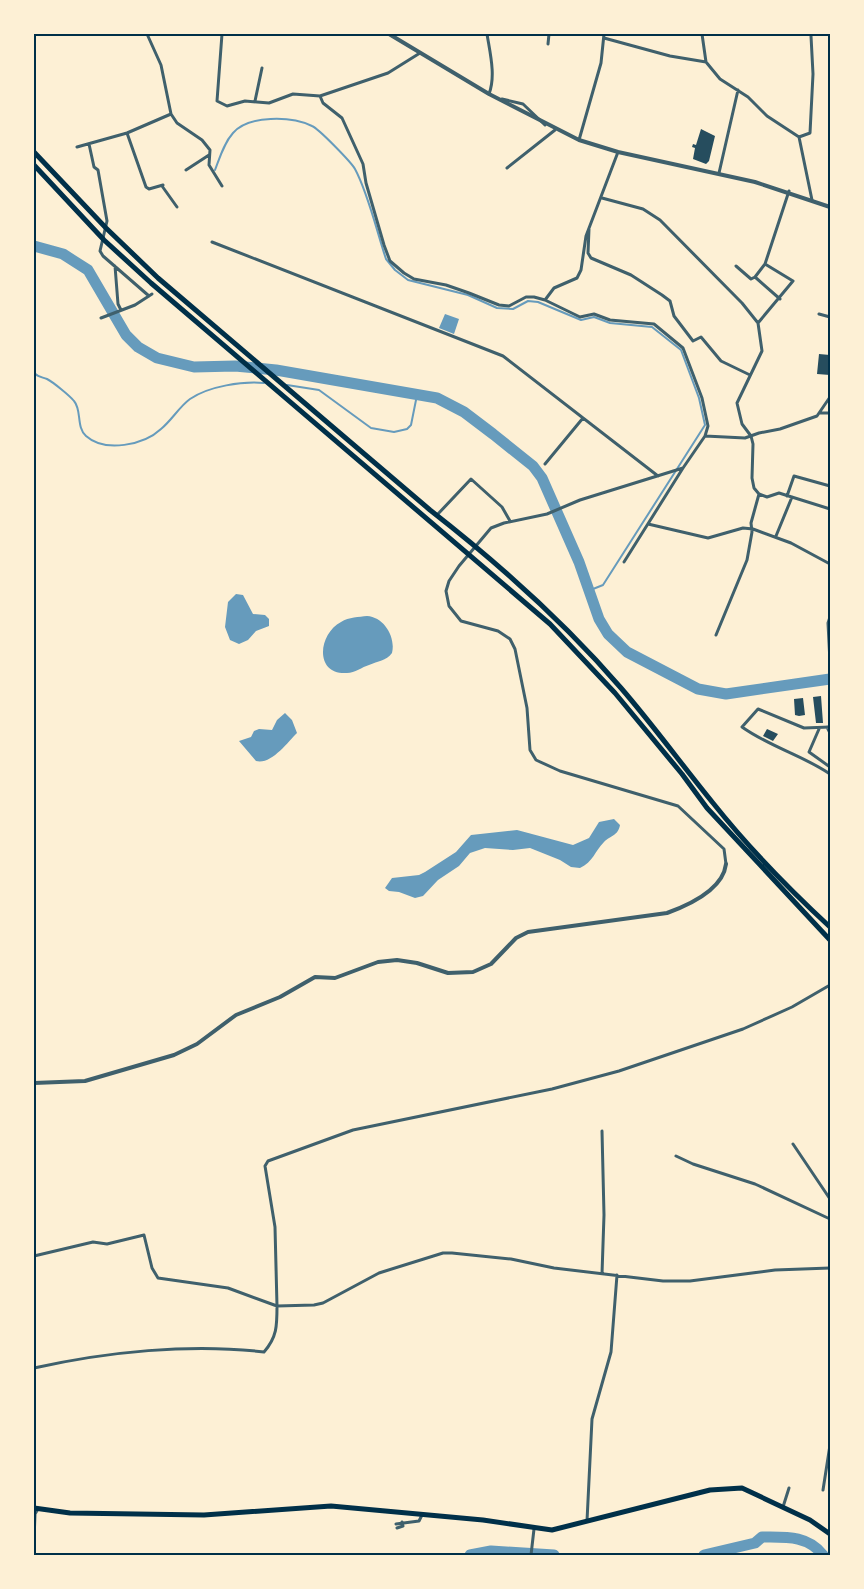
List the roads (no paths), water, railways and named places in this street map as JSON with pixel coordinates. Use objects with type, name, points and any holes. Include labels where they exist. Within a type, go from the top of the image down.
[{"type":"main road","points":[[34,152],[106,228],[157,277],[437,515],[475,545],[537,601],[621,688],[713,804],[783,881],[830,927]]},
{"type":"main road","points":[[34,165],[104,240],[223,346],[550,624],[615,693],[682,774],[706,808],[830,940]]},
{"type":"main road","points":[[36,1509],[70,1513],[204,1515],[331,1506],[483,1520],[534,1529],[562,1529],[724,1488],[742,1488],[783,1507],[830,1534]]},
{"type":"street","points":[[73,34],[91,34]]},
{"type":"street","points":[[147,34],[161,65],[171,114],[177,123],[202,140],[210,150],[209,165],[222,186]]},
{"type":"street","points":[[222,34],[217,101],[227,106],[245,101],[269,103],[293,94],[320,96],[388,73],[421,52]]},
{"type":"street","points":[[389,34],[397,36],[496,98],[545,125],[579,140],[618,152],[719,173],[789,191],[830,207]]},
{"type":"street","points":[[487,34],[492,88],[489,94]]},
{"type":"street","points":[[548,44],[549,34]]},
{"type":"street","points":[[702,34],[706,62],[720,79],[738,90],[767,116],[799,137],[812,200]]},
{"type":"street","points":[[579,140],[601,63],[604,36],[628,46],[649,48],[678,58],[706,62]]},
{"type":"street","points":[[799,137],[810,133],[813,74],[811,36]]},
{"type":"street","points":[[255,101],[262,68]]},
{"type":"street","points":[[719,173],[738,90]]},
{"type":"street","points":[[320,96],[323,103],[342,118],[363,164],[366,182],[390,261],[404,273],[414,279],[446,285],[470,293],[499,306],[512,305],[526,297],[545,300],[580,317],[594,314],[610,320],[654,324],[683,348],[702,398],[708,426],[705,436],[692,458],[683,468],[624,562]]},
{"type":"street","points":[[496,98],[523,104],[545,125]]},
{"type":"street","points":[[77,147],[127,133],[171,114]]},
{"type":"street","points":[[507,168],[555,130]]},
{"type":"street","points":[[127,133],[146,187],[149,190],[162,185],[177,207]]},
{"type":"street","points":[[89,144],[94,167],[98,170],[108,221],[100,251],[102,256],[150,295],[136,305],[101,318]]},
{"type":"street","points":[[545,300],[554,288],[577,278],[581,270],[589,229],[618,152]]},
{"type":"street","points":[[186,170],[210,155]]},
{"type":"street","points":[[736,266],[751,279],[755,277],[765,264],[789,191]]},
{"type":"street","points":[[602,198],[642,209],[660,220],[742,303],[758,323],[762,351],[737,403],[742,424],[751,436],[753,444],[752,478],[759,494],[751,529],[747,560],[716,635]]},
{"type":"street","points":[[589,229],[588,253],[591,258],[631,276],[662,295],[670,302],[674,316],[693,341],[702,336],[721,361],[750,376]]},
{"type":"street","points":[[212,242],[503,356],[658,477]]},
{"type":"street","points":[[758,323],[793,281],[765,264]]},
{"type":"street","points":[[115,265],[118,304],[121,310]]},
{"type":"street","points":[[755,277],[780,298]]},
{"type":"street","points":[[819,314],[830,317]]},
{"type":"street","points":[[821,413],[830,397]]},
{"type":"street","points":[[705,436],[745,438],[780,429],[821,413],[830,413]]},
{"type":"street","points":[[544,464],[583,418]]},
{"type":"street","points":[[34,1083],[85,1081],[174,1055],[197,1044],[236,1015],[285,995],[315,977],[335,978],[378,962],[397,960],[426,965],[448,973],[466,974],[478,971],[491,964],[516,938],[528,932],[667,913],[686,904],[719,882],[726,864],[724,849],[678,806],[560,771],[544,764],[533,756],[527,708],[515,649],[510,639],[498,631],[461,621],[449,606],[446,592],[449,581],[468,553],[491,528],[510,521],[547,514],[565,506],[683,468]]},
{"type":"street","points":[[787,496],[794,476],[816,480],[830,486]]},
{"type":"street","points":[[437,515],[472,478],[502,507],[510,521]]},
{"type":"street","points":[[759,494],[768,496],[779,493],[830,509]]},
{"type":"street","points":[[776,536],[792,497]]},
{"type":"street","points":[[648,524],[708,538],[743,528],[751,529],[776,536],[810,551],[830,564]]},
{"type":"street","points":[[830,617],[830,662]]},
{"type":"street","points":[[830,733],[829,727],[820,729],[804,728],[758,709],[742,727],[769,744],[807,759],[830,774]]},
{"type":"street","points":[[820,729],[809,752],[830,767]]},
{"type":"street","points":[[34,1368],[121,1353],[238,1349],[264,1352],[274,1341],[277,1328],[274,1227],[265,1166],[268,1161],[353,1130],[552,1089],[619,1071],[742,1029],[792,1007],[830,985]]},
{"type":"street","points":[[602,1131],[604,1207],[602,1274]]},
{"type":"street","points":[[793,1144],[830,1199]]},
{"type":"street","points":[[676,1156],[693,1164],[755,1184],[830,1219]]},
{"type":"street","points":[[34,1256],[93,1242],[107,1244],[144,1235],[154,1274],[161,1280],[228,1288],[277,1306],[304,1306],[323,1303],[380,1273],[443,1253],[474,1254],[602,1274],[690,1281],[776,1270],[830,1268]]},
{"type":"street","points":[[587,1522],[592,1419],[611,1352],[618,1275]]},
{"type":"street","points":[[823,1490],[830,1446]]},
{"type":"street","points":[[783,1507],[789,1488]]},
{"type":"street","points":[[34,1540],[36,1509]]},
{"type":"street","points":[[397,1526],[404,1526],[402,1522],[419,1521],[423,1515]]},
{"type":"street","points":[[531,1555],[534,1529]]},
{"type":"water","points":[[445,314],[459,319],[454,334],[439,328]]},
{"type":"water","points":[[236,594],[243,595],[253,614],[265,615],[269,619],[269,626],[256,631],[248,640],[239,644],[230,640],[225,627],[228,602]]},
{"type":"water","points":[[367,616],[379,620],[387,629],[393,647],[390,656],[350,673],[336,672],[329,668],[323,653],[324,644],[333,628],[344,620]]},
{"type":"water","points":[[285,713],[292,720],[297,733],[273,757],[267,760],[256,761],[239,741],[251,737],[254,731],[259,729],[272,730],[277,720]]},
{"type":"water","points":[[614,819],[620,825],[618,831],[601,845],[591,860],[580,868],[571,867],[560,860],[530,848],[513,850],[485,848],[470,853],[459,866],[438,880],[423,896],[415,898],[399,892],[389,891],[385,888],[392,878],[419,875],[425,872],[456,852],[471,835],[517,830],[573,845],[589,838],[599,822]]},
{"type":"waterway","points":[[215,170],[227,141],[240,127],[259,120],[271,119],[293,120],[312,126],[335,146],[355,169],[368,201],[386,259],[395,270],[408,280],[468,295],[497,308],[513,309],[528,301],[538,302],[581,320],[594,317],[610,323],[652,327],[681,350],[699,398],[705,425],[603,585],[588,591]]},
{"type":"waterway","points":[[34,246],[63,254],[88,270],[126,335],[138,347],[157,358],[194,367],[235,366],[276,370],[437,398],[464,412],[533,466],[542,478],[579,562],[599,619],[608,634],[627,652],[698,689],[726,694],[830,679]]},
{"type":"waterway","points":[[34,373],[53,383],[74,401],[78,409],[81,428],[86,436],[103,444],[114,445],[135,443],[154,435],[186,402],[198,394],[236,384],[264,383]]},
{"type":"waterway","points":[[287,385],[319,390],[371,428],[394,432],[407,429],[411,425],[417,395]]},
{"type":"waterway","points":[[704,1555],[755,1543],[762,1537],[795,1538],[817,1548],[823,1555]]},
{"type":"waterway","points":[[470,1555],[491,1551],[554,1555]]}]
